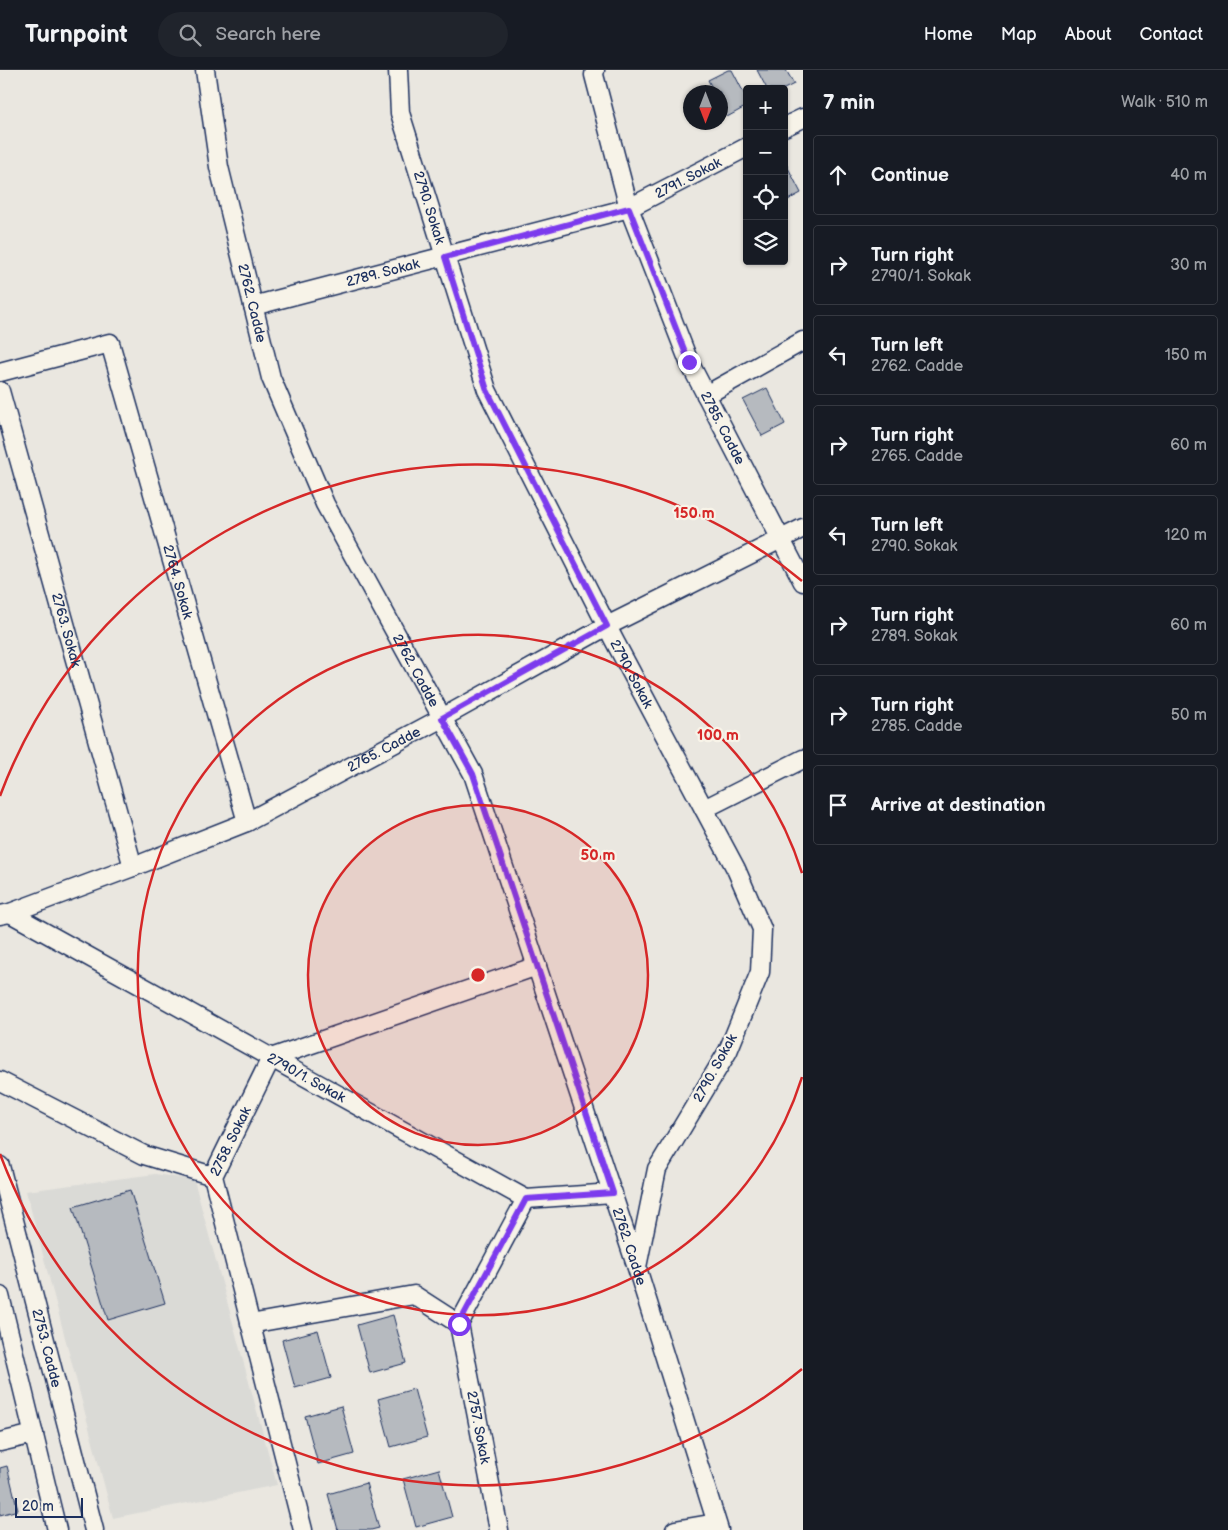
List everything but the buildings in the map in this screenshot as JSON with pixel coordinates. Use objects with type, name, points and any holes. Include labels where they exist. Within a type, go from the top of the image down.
[{"type":"street","name":"2762. Cadde","points":[[205,70],[219,167],[271,378],[326,504],[473,774],[613,1193],[717,1526]]},
{"type":"street","name":"2790. Sokak","points":[[398,70],[400,113],[487,390],[607,626],[736,869],[762,929],[760,972],[728,1051],[657,1169],[637,1268]]},
{"type":"street","name":"2785. Cadde","points":[[595,70],[594,75],[629,208],[689,362],[803,582]]},
{"type":"street","points":[[788,125],[803,118]]},
{"type":"street","name":"2791. Sokak","points":[[629,208],[743,149]]},
{"type":"street","name":"2789. Sokak","points":[[253,306],[629,208]]},
{"type":"street","points":[[706,395],[803,341]]},
{"type":"street","name":"2764. Sokak","points":[[0,372],[110,343],[247,822]]},
{"type":"street","name":"2763. Sokak","points":[[0,390],[133,867]]},
{"type":"street","name":"2765. Cadde","points":[[5,914],[133,867],[247,822],[442,718],[607,626],[803,528]]},
{"type":"street","points":[[704,809],[803,759]]},
{"type":"street","name":"2790/1. Sokak","points":[[5,914],[526,1199]]},
{"type":"street","points":[[271,1058],[537,966]]},
{"type":"street","name":"2758. Sokak","points":[[271,1058],[213,1176],[303,1530]]},
{"type":"street","points":[[0,1081],[144,1155],[213,1176]]},
{"type":"street","name":"2753. Cadde","points":[[0,1166],[94,1530]]},
{"type":"street","points":[[250,1324],[414,1295],[459,1324],[526,1199],[613,1193]]},
{"type":"street","points":[[0,1296],[57,1530]]},
{"type":"street","name":"2757. Sokak","points":[[459,1324],[499,1530]]},
{"type":"street","points":[[0,1442],[34,1434]]},
{"type":"street","points":[[675,1530],[717,1526]]},
{"type":"shaded area","points":[[155,1174],[194,1180],[277,1485],[113,1518],[26,1191]]},
{"type":"route","points":[[459,1324],[526,1199],[613,1193],[473,774],[442,718],[607,626],[487,390],[445,257],[629,208],[689,362]]}]
